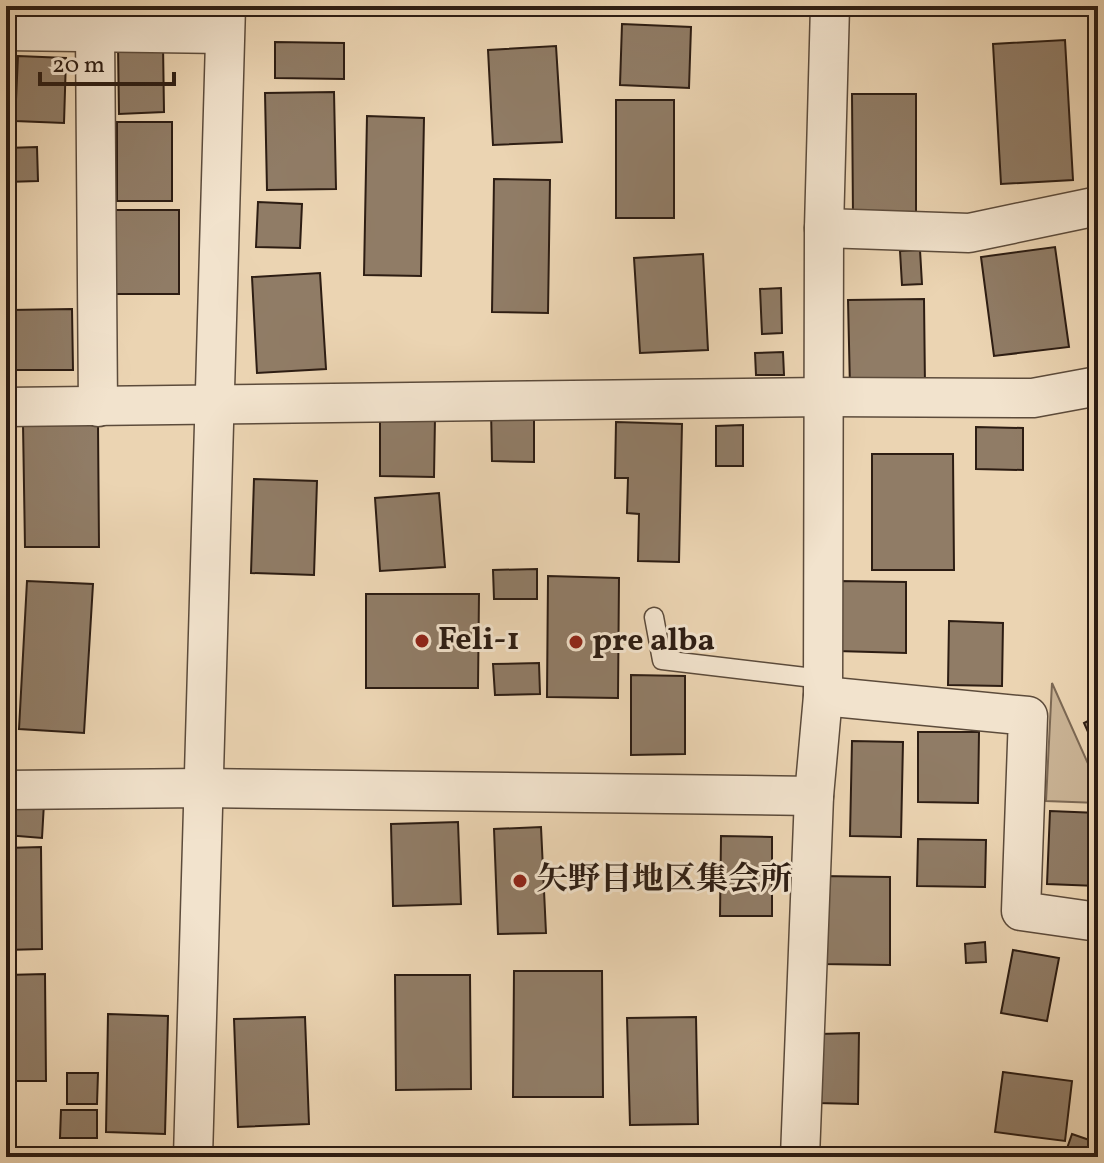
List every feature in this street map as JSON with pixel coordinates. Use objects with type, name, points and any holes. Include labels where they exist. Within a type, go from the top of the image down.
[{"type":"street","points":[[800,1157],[814,796],[822,688],[824,228],[830,6]]},
{"type":"street","points":[[6,31],[95,32],[225,20],[193,1157]]},
{"type":"street","points":[[95,32],[98,407]]},
{"type":"street","points":[[824,228],[969,233],[1098,206]]},
{"type":"street","points":[[6,407],[825,397],[1033,398],[1098,386]]},
{"type":"street","points":[[822,688],[1028,716],[1021,911],[1098,922]]},
{"type":"street","points":[[6,790],[202,788],[814,796]]},
{"type":"lane","points":[[654,617],[662,660],[822,688]]},
{"type":"shaded area","points":[[1052,683],[1098,786],[1098,803],[1046,801]]},
{"type":"building","points":[[964,6],[1098,6],[1098,12],[964,16]]},
{"type":"building","points":[[622,24],[691,27],[689,88],[620,85]]},
{"type":"building","points":[[1065,40],[1073,180],[1001,184],[993,44]]},
{"type":"building","points":[[275,42],[344,43],[344,79],[275,78]]},
{"type":"building","points":[[163,44],[164,112],[119,114],[118,45]]},
{"type":"building","points":[[556,46],[562,142],[493,145],[488,50]]},
{"type":"building","points":[[18,56],[66,58],[64,123],[15,121]]},
{"type":"building","points":[[334,92],[336,189],[267,190],[265,93]]},
{"type":"building","points":[[852,94],[916,94],[916,217],[853,217]]},
{"type":"building","points":[[616,100],[674,100],[674,218],[616,218]]},
{"type":"building","points":[[367,116],[424,118],[421,276],[364,275]]},
{"type":"building","points":[[117,122],[172,122],[172,201],[117,201]]},
{"type":"building","points":[[37,147],[38,181],[6,182],[6,148]]},
{"type":"building","points":[[494,179],[550,180],[548,313],[492,312]]},
{"type":"building","points":[[258,202],[302,204],[300,248],[256,247]]},
{"type":"building","points":[[114,210],[179,210],[179,294],[115,294]]},
{"type":"building","points":[[1055,247],[1069,347],[994,356],[981,257]]},
{"type":"building","points":[[920,250],[922,284],[902,285],[900,251]]},
{"type":"building","points":[[703,254],[708,350],[640,353],[634,258]]},
{"type":"building","points":[[320,273],[326,369],[257,373],[252,277]]},
{"type":"building","points":[[781,288],[782,333],[762,334],[760,289]]},
{"type":"building","points":[[924,299],[925,387],[850,388],[848,300]]},
{"type":"building","points":[[72,309],[73,370],[10,370],[10,310]]},
{"type":"building","points":[[783,352],[784,375],[756,375],[755,353]]},
{"type":"building","points":[[491,409],[534,410],[534,462],[492,461]]},
{"type":"building","points":[[380,416],[435,417],[434,477],[380,476]]},
{"type":"building","points":[[616,422],[682,424],[679,562],[638,561],[639,514],[627,513],[628,478],[615,478]]},
{"type":"building","points":[[98,423],[99,547],[25,547],[23,424]]},
{"type":"building","points":[[743,425],[743,466],[716,466],[716,426]]},
{"type":"building","points":[[976,427],[1023,428],[1023,470],[976,469]]},
{"type":"building","points":[[872,454],[953,454],[954,570],[872,570]]},
{"type":"building","points":[[254,479],[317,481],[314,575],[251,573]]},
{"type":"building","points":[[439,493],[445,567],[380,571],[375,498]]},
{"type":"building","points":[[537,569],[537,599],[494,599],[493,570]]},
{"type":"building","points":[[548,576],[619,578],[618,698],[547,697]]},
{"type":"building","points":[[27,581],[93,584],[84,733],[19,729]]},
{"type":"building","points":[[838,581],[906,582],[906,653],[837,651]]},
{"type":"building","name":"Feli-1","points":[[366,594],[479,594],[478,688],[366,688]]},
{"type":"building","points":[[949,621],[1003,623],[1002,686],[948,685]]},
{"type":"building","points":[[539,663],[540,694],[495,695],[493,664]]},
{"type":"building","points":[[631,675],[685,676],[685,754],[631,755]]},
{"type":"building","points":[[1098,716],[1098,754],[1084,723]]},
{"type":"building","points":[[918,732],[979,732],[978,803],[918,802]]},
{"type":"building","points":[[852,741],[903,742],[901,837],[850,836]]},
{"type":"building","points":[[6,800],[44,803],[42,838],[6,835]]},
{"type":"building","points":[[1050,811],[1098,813],[1097,886],[1047,884]]},
{"type":"building","points":[[458,822],[461,904],[393,906],[391,824]]},
{"type":"building","name":"矢野目地区集会所","points":[[541,827],[546,933],[498,934],[494,829]]},
{"type":"building","points":[[721,836],[772,837],[772,916],[720,916]]},
{"type":"building","points":[[918,839],[986,840],[985,887],[917,886]]},
{"type":"building","points":[[41,847],[42,949],[6,950],[6,848]]},
{"type":"building","points":[[821,876],[890,877],[890,965],[821,964]]},
{"type":"building","points":[[985,942],[986,962],[966,963],[965,944]]},
{"type":"building","points":[[1013,950],[1059,958],[1047,1021],[1001,1013]]},
{"type":"building","points":[[514,971],[602,971],[603,1097],[513,1097]]},
{"type":"building","points":[[45,974],[46,1081],[6,1081],[6,975]]},
{"type":"building","points":[[395,975],[470,975],[471,1089],[396,1090]]},
{"type":"building","points":[[108,1014],[168,1016],[165,1134],[106,1132]]},
{"type":"building","points":[[305,1017],[309,1124],[238,1127],[234,1019]]},
{"type":"building","points":[[696,1017],[698,1124],[630,1125],[627,1018]]},
{"type":"building","points":[[859,1033],[858,1104],[817,1103],[818,1034]]},
{"type":"building","points":[[1003,1072],[1072,1081],[1065,1141],[995,1132]]},
{"type":"building","points":[[67,1073],[98,1073],[97,1104],[67,1104]]},
{"type":"building","points":[[61,1110],[97,1110],[97,1138],[60,1138]]},
{"type":"building","points":[[1072,1134],[1098,1143],[1098,1157],[1064,1157]]},
{"type":"place","name":"Feli-1","points":[[422,641]]},
{"type":"place","name":"pre alba","points":[[576,642]]},
{"type":"place","name":"矢野目地区集会所","points":[[520,881]]}]
